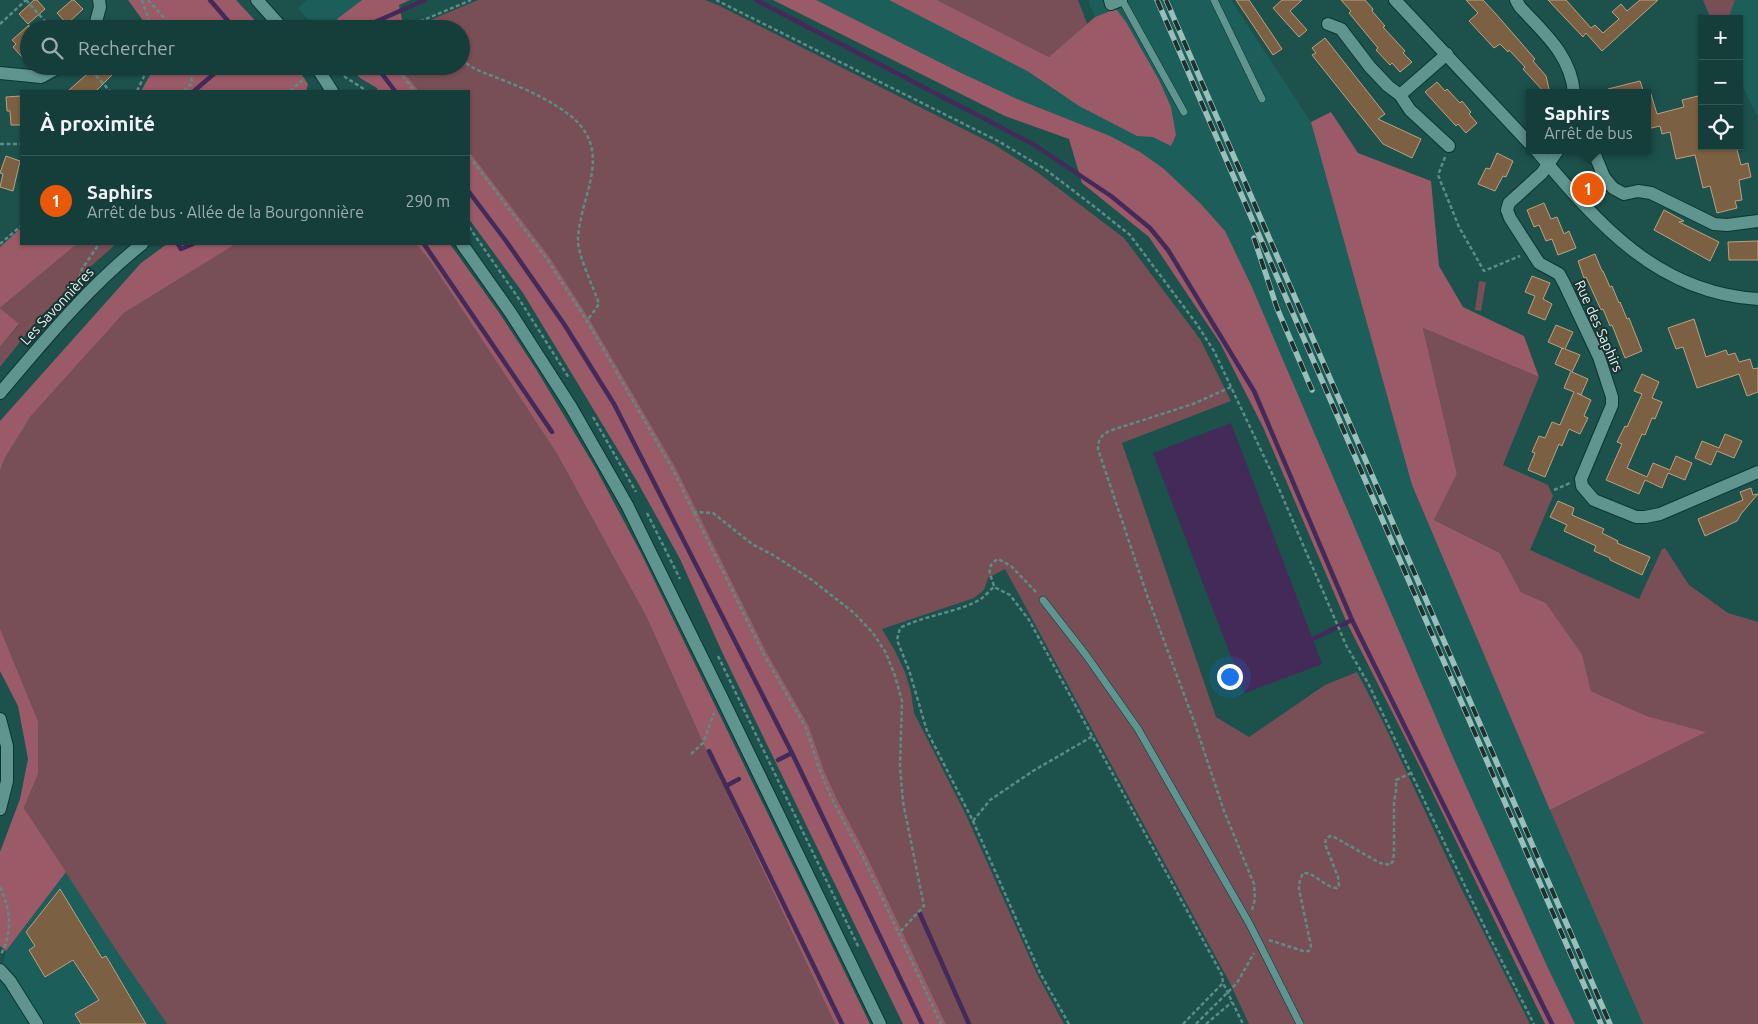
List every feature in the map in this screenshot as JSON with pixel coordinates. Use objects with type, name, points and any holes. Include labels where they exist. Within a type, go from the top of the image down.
[{"type":"street","points":[[96,20],[100,7],[99,0]]},
{"type":"street","points":[[257,0],[276,20]]},
{"type":"street","points":[[1110,0],[1111,4],[1121,0]]},
{"type":"street","points":[[1396,0],[1526,140]]},
{"type":"street","points":[[1516,0],[1562,54],[1567,63],[1573,89]]},
{"type":"street","points":[[1328,24],[1341,29],[1370,67],[1388,86],[1400,95],[1410,110],[1449,146]]},
{"type":"street","points":[[1400,95],[1447,54]]},
{"type":"street","points":[[0,73],[20,75]]},
{"type":"street","points":[[20,75],[41,77],[45,75]]},
{"type":"street","points":[[322,75],[331,90]]},
{"type":"street","points":[[1539,154],[1605,226],[1626,246],[1646,261],[1683,281],[1721,293],[1758,299]]},
{"type":"street","points":[[1548,164],[1555,154]]},
{"type":"street","points":[[1594,154],[1604,177],[1613,188],[1624,194],[1638,191],[1651,193],[1714,224],[1727,225],[1758,222]]},
{"type":"street","name":"Rue des Saphirs","points":[[1548,164],[1542,173],[1509,203],[1507,210],[1538,263],[1559,274],[1562,278],[1599,357],[1612,397],[1612,406],[1581,479],[1582,486],[1587,494],[1594,500],[1636,517],[1645,517],[1660,514],[1758,472]]},
{"type":"street","name":"Les Savonnières","points":[[0,393],[72,308],[99,281],[141,245]]},
{"type":"street","points":[[463,245],[510,312],[571,407],[626,505],[880,1024]]},
{"type":"street","points":[[0,719],[7,746],[7,781],[0,809]]},
{"type":"street","points":[[0,970],[10,981],[37,1024]]},
{"type":"lane","points":[[1121,0],[1184,112]]},
{"type":"lane","points":[[1214,0],[1262,100]]},
{"type":"lane","points":[[1043,600],[1086,655],[1138,729],[1249,923],[1300,1024]]},
{"type":"path","points":[[0,24],[26,0],[44,20]]},
{"type":"path","points":[[142,0],[149,20]]},
{"type":"path","points":[[148,0],[166,20]]},
{"type":"path","points":[[423,20],[471,0]]},
{"type":"path","points":[[716,0],[998,141],[1034,161],[1089,202],[1130,236],[1138,246],[1209,344],[1223,369],[1280,492],[1346,645],[1369,685],[1487,932],[1534,1024]]},
{"type":"path","points":[[470,67],[547,100],[571,116],[587,133],[591,143],[592,176],[578,240],[583,261],[599,304],[587,321]]},
{"type":"path","points":[[95,75],[109,90]]},
{"type":"path","points":[[137,90],[145,75]]},
{"type":"path","points":[[185,90],[192,84],[191,75]]},
{"type":"path","points":[[344,75],[366,90]]},
{"type":"path","points":[[402,75],[414,90]]},
{"type":"path","points":[[291,90],[304,79]]},
{"type":"path","points":[[0,144],[20,144]]},
{"type":"path","points":[[1449,146],[1438,175],[1459,226],[1484,271],[1530,250]]},
{"type":"path","points":[[470,157],[546,258],[587,321],[673,470],[763,653],[806,728],[820,771],[833,801],[863,857],[941,1024]]},
{"type":"path","points":[[0,244],[20,227]]},
{"type":"path","points":[[78,284],[82,269],[98,245]]},
{"type":"path","points":[[1231,387],[1193,404],[1109,431],[1102,435],[1098,443],[1098,449],[1148,594],[1196,724],[1224,811],[1254,884],[1255,899],[1249,923]]},
{"type":"path","points":[[693,512],[713,513],[752,544],[774,554],[812,580],[854,614],[873,633],[886,653],[902,701],[900,766],[903,802],[924,906],[899,933]]},
{"type":"path","points":[[1043,600],[1011,566],[998,559],[991,563],[989,570],[994,587],[1010,595],[1029,620],[1222,975],[1223,983],[1243,1024]]},
{"type":"path","points":[[994,587],[982,598],[968,605],[913,622],[900,628],[897,640],[909,670],[927,730],[973,821],[1040,973],[1069,1024]]},
{"type":"path","points":[[691,754],[703,743],[721,696]]},
{"type":"path","points":[[973,821],[990,800],[1033,771],[1093,736]]},
{"type":"path","points":[[1196,1024],[1237,983],[1258,940],[1303,952],[1309,951],[1311,946],[1299,889],[1303,873],[1310,873],[1324,883],[1337,888],[1339,886],[1338,877],[1325,844],[1326,839],[1334,836],[1380,863],[1390,865],[1393,861],[1394,853],[1396,780],[1411,772]]},
{"type":"path","points":[[0,887],[7,905],[10,927],[7,941],[0,956]]},
{"type":"path","points":[[1182,1024],[1223,983]]},
{"type":"path","points":[[1206,1024],[1232,1002]]},
{"type":"shaded area","points":[[128,0],[236,0],[255,20],[142,20]]},
{"type":"shaded area","points":[[307,0],[410,0],[368,20],[309,20],[298,8]]},
{"type":"shaded area","points":[[362,0],[410,0],[399,5],[402,20],[337,19]]},
{"type":"shaded area","points":[[478,0],[705,0],[995,145],[1037,172],[1124,238],[1200,339],[1231,401],[1122,443],[1216,717],[1249,737],[1325,685],[1357,672],[1383,722],[1462,890],[1530,1024],[1249,1024],[1230,983],[1005,569],[988,578],[984,590],[974,598],[882,629],[905,672],[911,692],[914,713],[966,815],[1037,974],[1064,1024],[946,1024],[866,854],[837,799],[824,770],[809,726],[766,651],[676,468],[590,320],[549,256],[470,152],[470,90],[418,90],[406,75],[470,75],[470,20],[430,20]]},
{"type":"shaded area","points":[[773,0],[937,0],[1049,57],[1126,52],[1095,17],[1088,0],[1231,0],[1311,122],[1358,153],[1412,485],[1643,1024],[1562,1024],[1140,152],[1005,116]]},
{"type":"shaded area","points":[[773,0],[816,0],[1017,99],[1110,136],[1140,152],[1164,169],[1200,203],[1225,231],[1251,285],[1452,755],[1575,1024],[1545,1024],[1421,769],[1347,623],[1263,427],[1220,343],[1149,237],[1082,183],[1069,139],[1005,116]]},
{"type":"shaded area","points":[[889,0],[937,0],[1049,57],[1095,17],[1116,9],[1126,22],[1159,80],[1171,107],[1176,135],[1171,146],[1153,137],[1137,136],[1079,106],[1029,72]]},
{"type":"shaded area","points":[[937,0],[1078,0],[1096,47],[1049,57]]},
{"type":"shaded area","points":[[1703,0],[1735,0],[1729,15],[1709,15]]},
{"type":"shaded area","points":[[1735,0],[1758,0],[1758,118],[1743,86],[1743,15],[1729,15]]},
{"type":"shaded area","points":[[150,75],[302,75],[308,84],[306,90],[142,90]]},
{"type":"shaded area","points":[[358,75],[406,75],[418,90],[378,90]]},
{"type":"shaded area","points":[[1331,112],[1358,153],[1431,181],[1439,266],[1463,307],[1524,336],[1539,377],[1423,328],[1457,474],[1434,520],[1500,553],[1521,592],[1546,603],[1582,654],[1591,691],[1647,716],[1706,732],[1550,810],[1412,485],[1311,122]]},
{"type":"shaded area","points":[[470,152],[549,256],[590,320],[676,468],[766,651],[809,726],[824,770],[837,799],[866,854],[946,1024],[903,1024],[723,654],[680,559],[638,483],[523,293],[470,220]]},
{"type":"shaded area","points":[[20,229],[20,245],[76,245],[0,308],[0,247]]},
{"type":"shaded area","points":[[76,245],[115,245],[39,318],[0,367],[0,347],[19,325],[0,308]]},
{"type":"shaded area","points":[[166,245],[234,245],[124,313],[31,416],[5,458],[0,471],[0,421],[141,263]]},
{"type":"shaded area","points":[[234,245],[417,245],[430,261],[557,454],[646,616],[703,743],[835,1024],[167,1024],[116,950],[24,808],[38,774],[38,721],[0,628],[0,471],[5,458],[31,416],[124,313]]},
{"type":"shaded area","points":[[417,245],[451,245],[498,311],[536,369],[595,467],[641,553],[870,1024],[835,1024],[703,743],[646,616],[557,454],[430,261]]},
{"type":"shaded area","points":[[1479,281],[1486,282],[1481,311],[1475,310]]},
{"type":"shaded area","points":[[0,308],[19,324],[0,347]]},
{"type":"shaded area","points":[[1423,328],[1539,377],[1503,465],[1548,485],[1553,496],[1530,550],[1639,599],[1662,549],[1665,548],[1689,585],[1728,613],[1758,622],[1758,1024],[1643,1024],[1550,810],[1705,732],[1647,716],[1591,691],[1582,654],[1546,603],[1521,592],[1500,553],[1434,520],[1457,474]]},
{"type":"shaded area","points":[[1231,423],[1322,664],[1245,693],[1153,453]]},
{"type":"shaded area","points":[[0,628],[38,721],[38,774],[24,808],[66,872],[6,951],[0,946],[0,852],[20,799],[28,759],[18,706],[0,671]]},
{"type":"shaded area","points":[[66,872],[116,950],[167,1024],[0,1024],[0,976],[6,951]]},
{"type":"building","points":[[34,0],[37,0],[45,9],[33,20],[24,20],[19,14]]},
{"type":"building","points":[[72,0],[83,9],[71,20],[63,20],[57,13]]},
{"type":"building","points":[[1236,0],[1249,0],[1282,49],[1273,55]]},
{"type":"building","points":[[1282,0],[1302,0],[1290,11],[1307,30],[1299,37],[1273,8]]},
{"type":"building","points":[[1341,0],[1365,0],[1385,26],[1383,27],[1405,51],[1403,53],[1412,62],[1400,72],[1392,63],[1390,65],[1376,50],[1378,48],[1349,13],[1351,11]]},
{"type":"building","points":[[1466,0],[1483,0],[1535,59],[1533,61],[1546,76],[1549,89],[1541,89],[1509,50],[1508,52],[1500,44],[1494,48],[1469,21],[1478,13]]},
{"type":"building","points":[[1548,0],[1566,0],[1591,28],[1595,25],[1603,33],[1619,19],[1612,12],[1621,4],[1627,11],[1640,0],[1658,0],[1602,51],[1586,33],[1583,37]]},
{"type":"building","points":[[20,33],[20,55],[13,47],[16,44],[12,40]]},
{"type":"building","points":[[1325,38],[1385,114],[1378,119],[1421,139],[1412,158],[1383,144],[1312,55],[1316,53],[1312,48]]},
{"type":"building","points":[[86,75],[112,75],[97,90],[69,90]]},
{"type":"building","points":[[1640,81],[1643,89],[1608,89]]},
{"type":"building","points":[[1437,82],[1445,91],[1447,89],[1460,103],[1462,101],[1471,112],[1469,114],[1477,123],[1466,133],[1458,124],[1456,126],[1425,92]]},
{"type":"building","points":[[1651,94],[1657,114],[1684,107],[1682,100],[1698,96],[1698,150],[1737,150],[1741,165],[1748,163],[1751,177],[1739,180],[1742,200],[1735,201],[1737,208],[1717,213],[1710,186],[1703,188],[1695,155],[1676,159],[1670,132],[1662,134],[1660,126],[1651,128]]},
{"type":"building","points":[[20,96],[20,125],[11,125],[6,97]]},
{"type":"building","points":[[1497,153],[1513,161],[1506,177],[1503,176],[1495,191],[1478,184],[1486,168],[1490,169]]},
{"type":"building","points":[[6,156],[20,161],[13,191],[0,187],[3,174],[0,173]]},
{"type":"building","points":[[1544,203],[1551,219],[1557,217],[1564,234],[1569,231],[1576,248],[1558,255],[1552,239],[1546,241],[1539,225],[1534,227],[1527,210]]},
{"type":"building","points":[[1664,210],[1684,221],[1679,222],[1719,242],[1710,261],[1654,230]]},
{"type":"building","points":[[1758,241],[1758,260],[1729,260],[1728,242]]},
{"type":"building","points":[[1595,254],[1627,319],[1629,318],[1642,351],[1625,358],[1612,325],[1610,326],[1603,309],[1601,310],[1586,277],[1584,278],[1578,261]]},
{"type":"building","points":[[1532,276],[1550,283],[1543,299],[1552,304],[1545,320],[1528,313],[1535,296],[1525,292]]},
{"type":"building","points":[[1694,319],[1706,357],[1726,350],[1728,355],[1735,353],[1739,362],[1750,359],[1753,369],[1758,368],[1758,392],[1747,396],[1739,374],[1697,388],[1683,347],[1676,349],[1668,328]]},
{"type":"building","points":[[1556,325],[1573,332],[1565,349],[1580,355],[1572,372],[1588,379],[1581,395],[1591,400],[1584,416],[1588,418],[1580,434],[1569,429],[1562,446],[1559,444],[1545,477],[1528,470],[1535,453],[1532,452],[1539,436],[1545,438],[1552,422],[1560,425],[1574,392],[1564,388],[1571,371],[1555,364],[1562,348],[1548,342]]},
{"type":"building","points":[[1642,374],[1659,382],[1652,398],[1662,402],[1655,419],[1652,418],[1645,435],[1642,434],[1627,468],[1647,477],[1653,463],[1670,470],[1676,456],[1692,463],[1685,480],[1668,473],[1662,488],[1645,480],[1639,494],[1606,480],[1622,444],[1617,442],[1625,426],[1627,427],[1642,394],[1634,391]]},
{"type":"building","points":[[1725,434],[1742,441],[1734,458],[1717,451],[1711,465],[1695,458],[1702,441],[1719,448]]},
{"type":"building","points":[[1751,488],[1753,495],[1758,494],[1737,521],[1705,536],[1698,519],[1743,500],[1740,492]]},
{"type":"building","points":[[1558,501],[1574,508],[1572,515],[1604,529],[1602,533],[1618,541],[1617,543],[1650,557],[1642,575],[1594,551],[1596,546],[1564,531],[1567,525],[1550,517]]},
{"type":"building","points":[[60,889],[102,958],[106,956],[146,1024],[81,1024],[75,1014],[99,1000],[73,960],[45,977],[29,950],[35,946],[26,932]]},
{"type":"waterway","points":[[210,0],[227,20]]},
{"type":"waterway","points":[[379,20],[425,0]]},
{"type":"waterway","points":[[756,0],[1033,144],[1111,196],[1150,228],[1168,250],[1254,391],[1352,620],[1552,1024]]},
{"type":"waterway","points":[[195,90],[213,75]]},
{"type":"waterway","points":[[383,75],[394,90]]},
{"type":"waterway","points":[[470,193],[564,324],[614,404],[792,753],[922,1024]]},
{"type":"waterway","points":[[179,245],[181,249],[191,245]]},
{"type":"waterway","points":[[425,245],[552,432]]},
{"type":"waterway","points":[[1313,639],[1352,620]]},
{"type":"waterway","points":[[709,751],[842,1024]]},
{"type":"waterway","points":[[778,760],[792,753]]},
{"type":"waterway","points":[[726,786],[739,779]]},
{"type":"waterway","points":[[920,914],[969,1024]]},
{"type":"railway","points":[[1157,0],[1601,1024]]},
{"type":"railway","points":[[1166,0],[1610,1024]]},
{"type":"railway","points":[[1254,238],[1277,308],[1312,390]]},
{"type":"place","name":"Saphirs","points":[[1588,189]]}]
